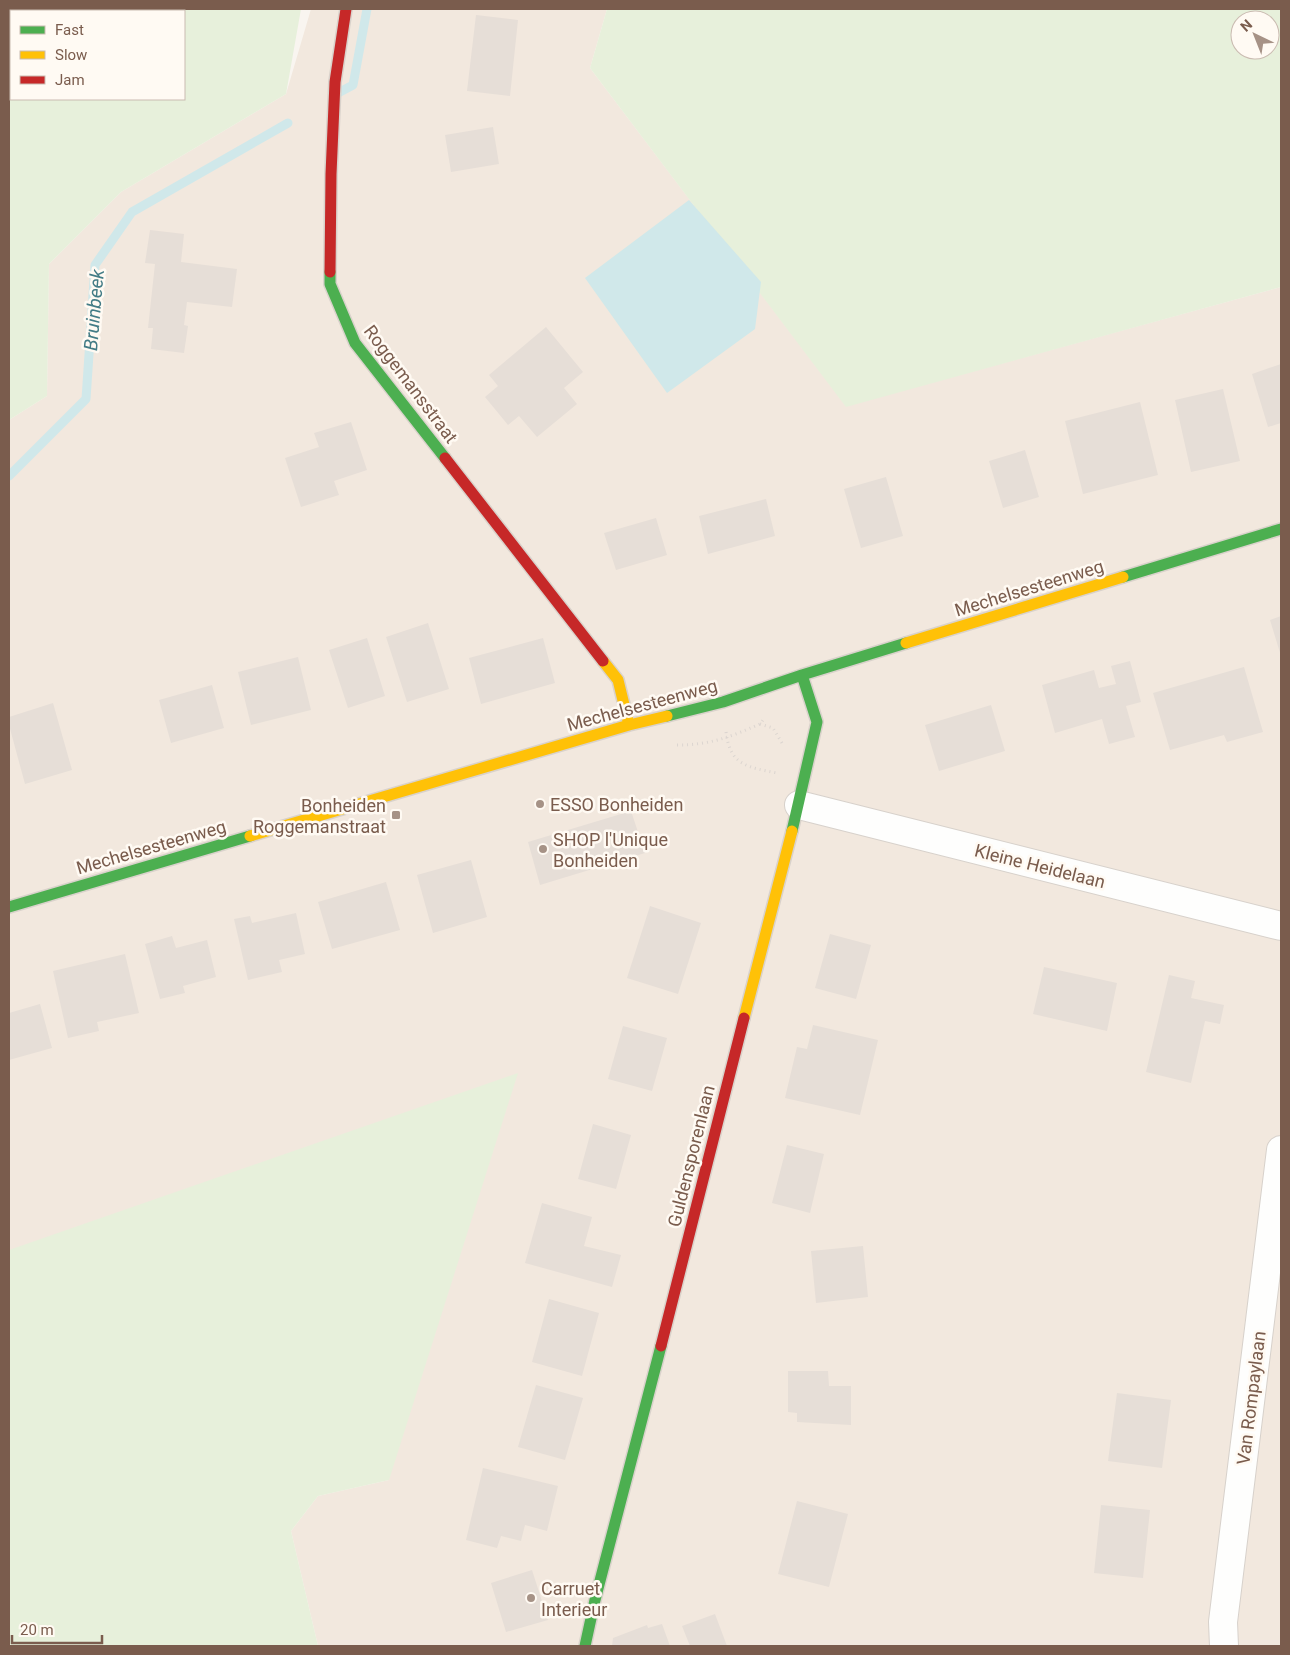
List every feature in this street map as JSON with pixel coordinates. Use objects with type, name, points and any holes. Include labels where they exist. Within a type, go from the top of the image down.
[{"type":"street","name":"Roggemansstraat","points":[[346,9],[335,82],[331,174],[330,284],[355,343],[618,680],[629,724]]},
{"type":"street","name":"Mechelsesteenweg","points":[[9,907],[629,724],[723,702],[802,675],[1281,529]]},
{"type":"street","name":"Guldensporenlaan","points":[[585,1646],[595,1600],[624,1493],[802,792],[817,722],[802,675]]},
{"type":"street","name":"Kleine Heidelaan","points":[[802,792],[1281,926]]},
{"type":"street","name":"Van Rompaylaan","points":[[1224,1646],[1223,1622],[1281,1150]]},
{"type":"path","points":[[760,724],[727,738],[733,755],[747,767],[802,792]]},
{"type":"shaded area","points":[[311,9],[607,9],[590,68],[846,406],[1281,287],[1281,1646],[318,1646],[291,1531],[318,1496],[389,1480],[9,1250],[9,420],[47,396],[49,264],[121,192],[286,94]]},
{"type":"green space","points":[[9,9],[301,9],[286,94],[121,192],[49,264],[47,396],[9,420]]},
{"type":"green space","points":[[607,9],[1281,9],[1281,287],[846,407],[590,68]]},
{"type":"green space","points":[[518,1073],[389,1480],[318,1496],[291,1531],[318,1646],[9,1646],[9,1250]]},
{"type":"water","points":[[689,200],[761,282],[755,329],[667,393],[585,278]]},
{"type":"building","points":[[476,15],[518,20],[510,96],[467,91]]},
{"type":"building","points":[[493,127],[499,164],[451,172],[445,135]]},
{"type":"building","points":[[150,230],[184,234],[181,262],[237,269],[232,307],[187,302],[184,325],[188,326],[184,353],[151,349],[153,328],[148,328],[155,264],[145,263]]},
{"type":"building","points":[[546,327],[583,372],[564,388],[577,404],[537,437],[519,416],[508,425],[485,397],[498,386],[489,375]]},
{"type":"building","points":[[1281,364],[1281,423],[1268,427],[1252,374]]},
{"type":"building","points":[[1223,389],[1240,461],[1191,472],[1175,400]]},
{"type":"building","points":[[1140,402],[1158,475],[1083,494],[1065,421]]},
{"type":"building","points":[[351,422],[367,470],[334,481],[339,495],[301,507],[285,458],[319,447],[314,433]]},
{"type":"building","points":[[1025,450],[1039,497],[1003,508],[989,461]]},
{"type":"building","points":[[886,477],[903,536],[861,548],[844,489]]},
{"type":"building","points":[[766,499],[775,536],[708,554],[699,516]]},
{"type":"building","points":[[656,518],[667,555],[616,570],[604,533]]},
{"type":"building","points":[[1281,616],[1281,656],[1270,620]]},
{"type":"building","points":[[428,623],[449,689],[407,702],[386,637]]},
{"type":"building","points":[[367,638],[385,696],[348,708],[329,650]]},
{"type":"building","points":[[543,638],[555,683],[481,704],[469,658]]},
{"type":"building","points":[[298,657],[311,710],[251,725],[238,672]]},
{"type":"building","points":[[1130,661],[1141,702],[1126,706],[1135,737],[1109,744],[1102,719],[1055,733],[1042,685],[1094,670],[1099,688],[1116,684],[1111,666]]},
{"type":"building","points":[[1244,667],[1263,732],[1227,742],[1224,735],[1170,750],[1153,693]]},
{"type":"building","points":[[212,685],[224,728],[171,743],[159,700]]},
{"type":"building","points":[[53,703],[72,770],[25,784],[9,725],[9,717]]},
{"type":"building","points":[[991,705],[1005,751],[939,771],[925,725]]},
{"type":"building","points":[[631,811],[645,853],[540,885],[528,842]]},
{"type":"building","points":[[471,860],[487,917],[433,933],[417,875]]},
{"type":"building","points":[[386,882],[400,930],[332,949],[318,902]]},
{"type":"building","points":[[650,906],[701,923],[678,994],[627,978]]},
{"type":"building","points":[[296,913],[305,954],[279,960],[282,972],[248,980],[234,919],[250,916],[252,923]]},
{"type":"building","points":[[830,934],[871,945],[856,999],[815,988]]},
{"type":"building","points":[[172,936],[176,948],[207,940],[216,977],[183,986],[185,993],[160,999],[145,944]]},
{"type":"building","points":[[125,954],[139,1013],[97,1022],[99,1031],[68,1038],[53,971]]},
{"type":"building","points":[[1044,967],[1117,983],[1107,1031],[1033,1014]]},
{"type":"building","points":[[1169,975],[1195,981],[1191,998],[1224,1005],[1220,1024],[1205,1021],[1191,1083],[1146,1072]]},
{"type":"building","points":[[40,1004],[52,1048],[9,1060],[9,1013]]},
{"type":"building","points":[[813,1025],[878,1040],[860,1115],[785,1098],[797,1047],[807,1049]]},
{"type":"building","points":[[623,1026],[667,1038],[652,1091],[608,1079]]},
{"type":"building","points":[[593,1124],[631,1135],[616,1189],[578,1179]]},
{"type":"building","points":[[787,1145],[824,1154],[810,1213],[772,1203]]},
{"type":"building","points":[[542,1203],[592,1217],[584,1246],[621,1255],[612,1287],[525,1263]]},
{"type":"building","points":[[863,1246],[868,1297],[816,1303],[811,1251]]},
{"type":"building","points":[[549,1299],[599,1313],[582,1376],[532,1362]]},
{"type":"building","points":[[788,1371],[828,1371],[829,1386],[851,1386],[851,1425],[797,1422],[797,1413],[788,1412]]},
{"type":"building","points":[[536,1385],[583,1398],[565,1460],[518,1447]]},
{"type":"building","points":[[1117,1393],[1171,1400],[1162,1468],[1108,1461]]},
{"type":"building","points":[[483,1468],[558,1486],[547,1531],[525,1525],[521,1541],[501,1536],[497,1548],[466,1540]]},
{"type":"building","points":[[797,1501],[848,1514],[829,1587],[778,1574]]},
{"type":"building","points":[[1101,1505],[1150,1510],[1143,1578],[1094,1573]]},
{"type":"building","points":[[532,1570],[548,1620],[506,1632],[491,1583]]},
{"type":"building","points":[[715,1614],[727,1646],[690,1646],[682,1626]]},
{"type":"building","points":[[662,1624],[670,1646],[612,1646],[613,1638],[647,1625],[648,1628]]},
{"type":"waterway","name":"Bruinbeek","points":[[338,93],[353,85],[367,9]]},
{"type":"waterway","name":"Bruinbeek","points":[[9,476],[86,399],[95,265],[132,212],[288,123]]},
{"type":"traffic: fast","points":[[330,272],[330,284],[355,343],[445,458]]},
{"type":"traffic: fast","points":[[1123,577],[1281,529]]},
{"type":"traffic: fast","points":[[667,716],[723,702],[906,643]]},
{"type":"traffic: fast","points":[[792,831],[817,722],[802,675]]},
{"type":"traffic: fast","points":[[9,907],[250,836]]},
{"type":"traffic: fast","points":[[585,1646],[595,1600],[661,1346]]},
{"type":"traffic: slow","points":[[906,643],[1123,577]]},
{"type":"traffic: slow","points":[[603,661],[618,680],[629,725]]},
{"type":"traffic: slow","points":[[250,836],[629,725],[667,716]]},
{"type":"traffic: slow","points":[[744,1018],[792,831]]},
{"type":"traffic: jam","points":[[330,272],[331,174],[335,82],[346,9]]},
{"type":"traffic: jam","points":[[445,458],[603,661]]},
{"type":"traffic: jam","points":[[661,1346],[744,1018]]},
{"type":"place","name":"ESSO Bonheiden","points":[[540,804]]},
{"type":"place","name":"Bonheiden Roggemanstraat","points":[[396,815]]},
{"type":"place","name":"SHOP l'Unique Bonheiden","points":[[543,849]]},
{"type":"place","name":"Carruet Interieur","points":[[531,1598]]}]
